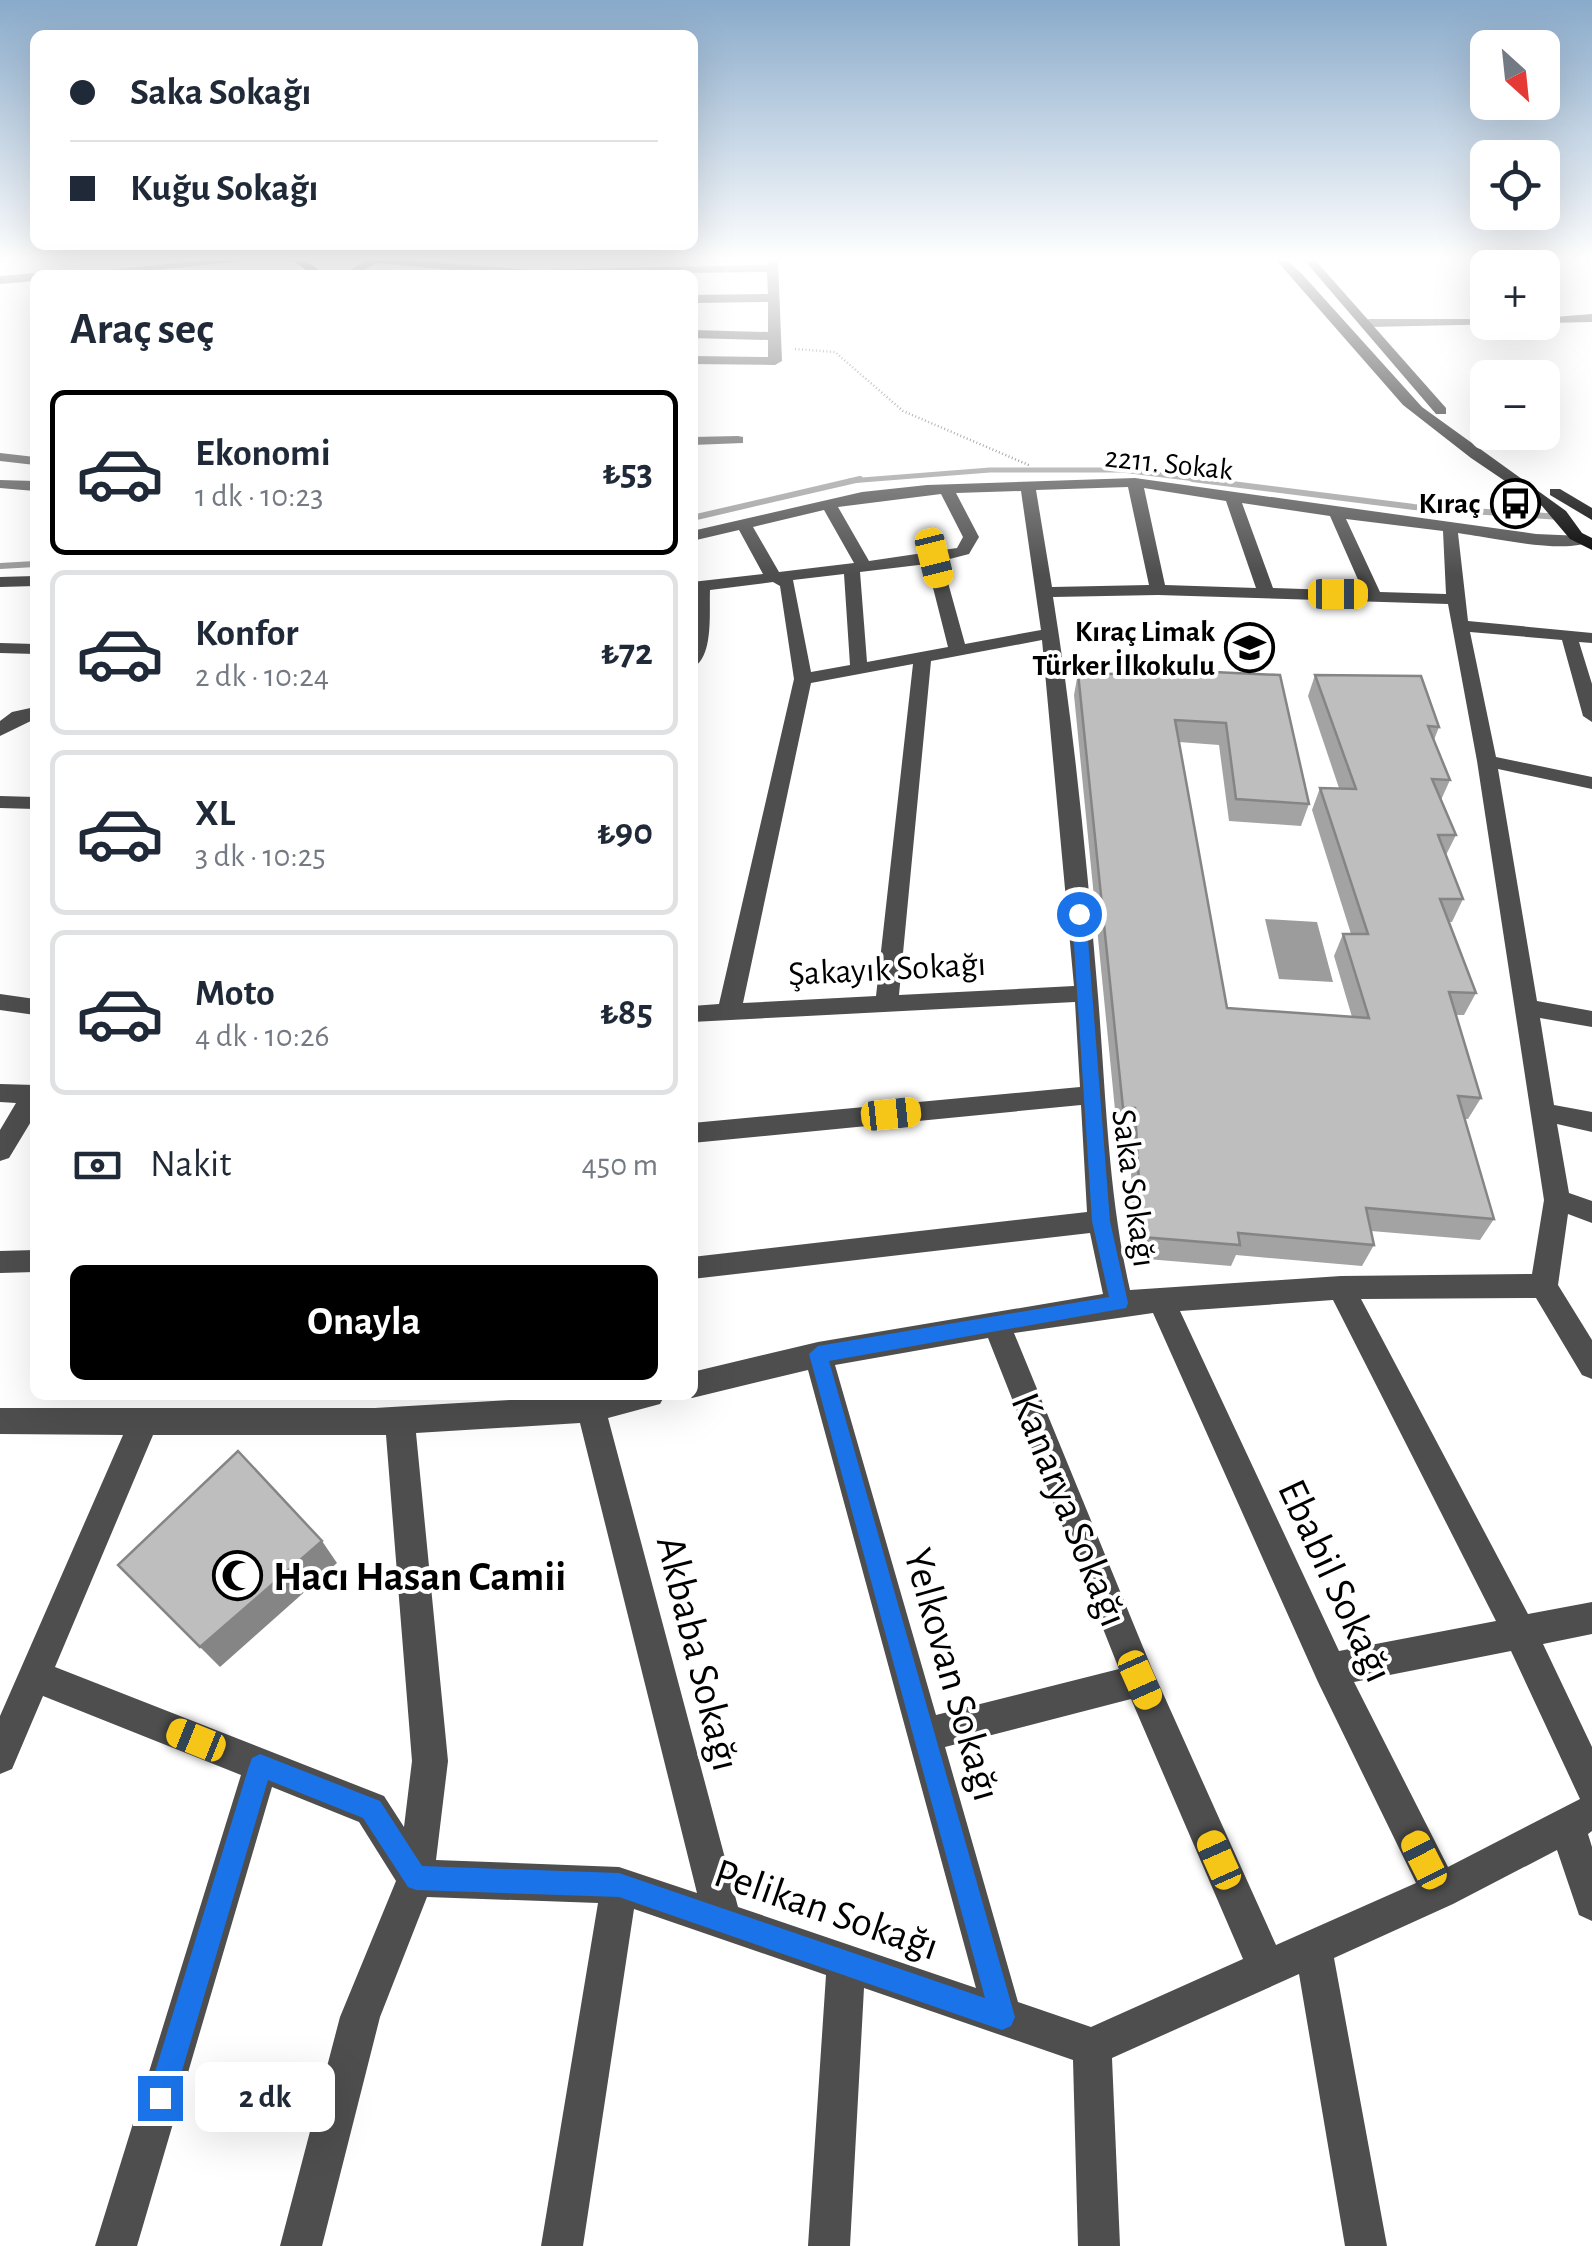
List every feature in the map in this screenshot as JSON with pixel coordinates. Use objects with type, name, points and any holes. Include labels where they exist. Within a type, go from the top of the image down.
[{"type":"main road","points":[[1377,366],[1400,394],[1433,423],[1559,512],[1583,538],[1592,518],[1477,441],[1433,404],[1402,366]]},
{"type":"street","points":[[698,441],[738,440]]},
{"type":"street","points":[[0,457],[30,460]]},
{"type":"street","name":"2211. Sokak","points":[[698,534],[828,503],[1034,478],[1135,482],[1536,539],[1583,538]]},
{"type":"street","name":"Saka Sokağı","points":[[1034,478],[1042,592],[1051,634],[1086,993],[1101,1221],[1119,1303]]},
{"type":"street","points":[[1135,482],[1158,590]]},
{"type":"street","points":[[1,484],[30,486]]},
{"type":"street","points":[[698,587],[934,558],[963,551],[971,536],[946,490]]},
{"type":"street","points":[[1232,496],[1266,593]]},
{"type":"street","points":[[828,503],[858,568],[859,669]]},
{"type":"street","points":[[1336,513],[1373,594]]},
{"type":"street","points":[[728,1012],[802,679],[788,584],[773,576],[743,522]]},
{"type":"street","points":[[1450,526],[1455,599],[1488,761],[1557,1200],[1544,1286],[1592,1366]]},
{"type":"street","points":[[934,558],[958,651]]},
{"type":"street","points":[[0,582],[30,581]]},
{"type":"street","points":[[1042,592],[1158,590],[1455,599]]},
{"type":"street","points":[[1460,626],[1592,638]]},
{"type":"street","points":[[802,679],[1051,634]]},
{"type":"street","points":[[1569,636],[1592,716]]},
{"type":"street","points":[[3,651],[30,649]]},
{"type":"street","points":[[887,1002],[923,657]]},
{"type":"street","points":[[0,730],[30,713]]},
{"type":"street","points":[[1488,761],[1592,783]]},
{"type":"street","points":[[0,802],[30,802]]},
{"type":"street","name":"Şakayık Sokağı","points":[[698,1014],[1086,993]]},
{"type":"street","points":[[0,1002],[30,1006]]},
{"type":"street","points":[[1527,1008],[1592,1019]]},
{"type":"street","points":[[0,1094],[30,1094]]},
{"type":"street","points":[[698,1132],[1090,1095]]},
{"type":"street","points":[[16,1140],[30,1106]]},
{"type":"street","points":[[1543,1112],[1592,1122]]},
{"type":"street","points":[[1557,1200],[1592,1212]]},
{"type":"street","points":[[698,1267],[1101,1221]]},
{"type":"street","points":[[0,1262],[30,1262]]},
{"type":"street","points":[[698,1384],[818,1354],[1119,1303],[1341,1288],[1544,1286]]},
{"type":"street","points":[[1341,1288],[1520,1634],[1592,1786]]},
{"type":"street","name":"Ebabil Sokağı","points":[[1162,1302],[1330,1670],[1440,1891]]},
{"type":"street","name":"Kanarya Sokağı","points":[[996,1324],[1140,1680],[1266,1967]]},
{"type":"street","name":"Yelkovan Sokağı","points":[[818,1354],[1002,2017]]},
{"type":"street","points":[[0,1420],[591,1409],[629,1400]]},
{"type":"street","name":"Akbaba Sokağı","points":[[591,1409],[722,1918]]},
{"type":"street","points":[[301,2246],[360,2017],[416,1878],[430,1761],[383,1412]]},
{"type":"street","points":[[0,1757],[145,1418]]},
{"type":"street","points":[[1330,1670],[1592,1618]]},
{"type":"street","points":[[36,1676],[372,1810],[416,1878]]},
{"type":"street","points":[[924,1734],[1140,1680]]},
{"type":"street","points":[[116,2246],[260,1766]]},
{"type":"street","points":[[1099,2246],[1092,2047],[1440,1891],[1579,1818],[1592,1902]]},
{"type":"street","name":"Pelikan Sokağı","points":[[416,1878],[619,1885],[1092,2047]]},
{"type":"street","points":[[562,2246],[619,1885]]},
{"type":"street","points":[[1313,1946],[1366,2246]]},
{"type":"street","points":[[829,2246],[846,1963]]},
{"type":"path","points":[[851,366],[903,411],[1034,478]]},
{"type":"shaded area","points":[[1265,919],[1317,922],[1333,982],[1279,979]]},
{"type":"building","points":[[1192,671],[1280,675],[1309,804],[1236,799],[1226,723],[1175,720],[1227,1008],[1369,1018],[1343,934],[1368,934],[1320,788],[1356,789],[1315,675],[1421,676],[1439,727],[1428,726],[1450,780],[1432,779],[1456,835],[1438,835],[1463,899],[1440,899],[1476,993],[1449,992],[1481,1098],[1458,1096],[1494,1219],[1366,1208],[1374,1245],[1238,1233],[1240,1245],[1142,1237],[1135,1108],[1123,1108],[1078,673],[1193,676]]},
{"type":"building","name":"Hacı Hasan Camii","points":[[238,1451],[322,1541],[200,1647],[118,1565]]},
{"type":"waterway","points":[[853,481],[990,470],[1122,470],[1212,481]]},
{"type":"waterway","points":[[853,481],[860,479]]},
{"type":"waterway","points":[[1192,479],[1414,507],[1560,517]]},
{"type":"waterway","points":[[698,517],[853,481]]},
{"type":"waterway","points":[[0,566],[30,564]]},
{"type":"place","name":"Kıraç","points":[[1515,503]]},
{"type":"place","name":"Kıraç Limak Türker İlkokulu","points":[[1250,648]]},
{"type":"place","name":"Hacı Hasan Camii","points":[[238,1575]]},
{"type":"route","points":[[160,2098],[260,1766],[372,1810],[416,1878],[619,1885],[1002,2017],[818,1354],[1119,1303],[1101,1221],[1079,914]]}]
